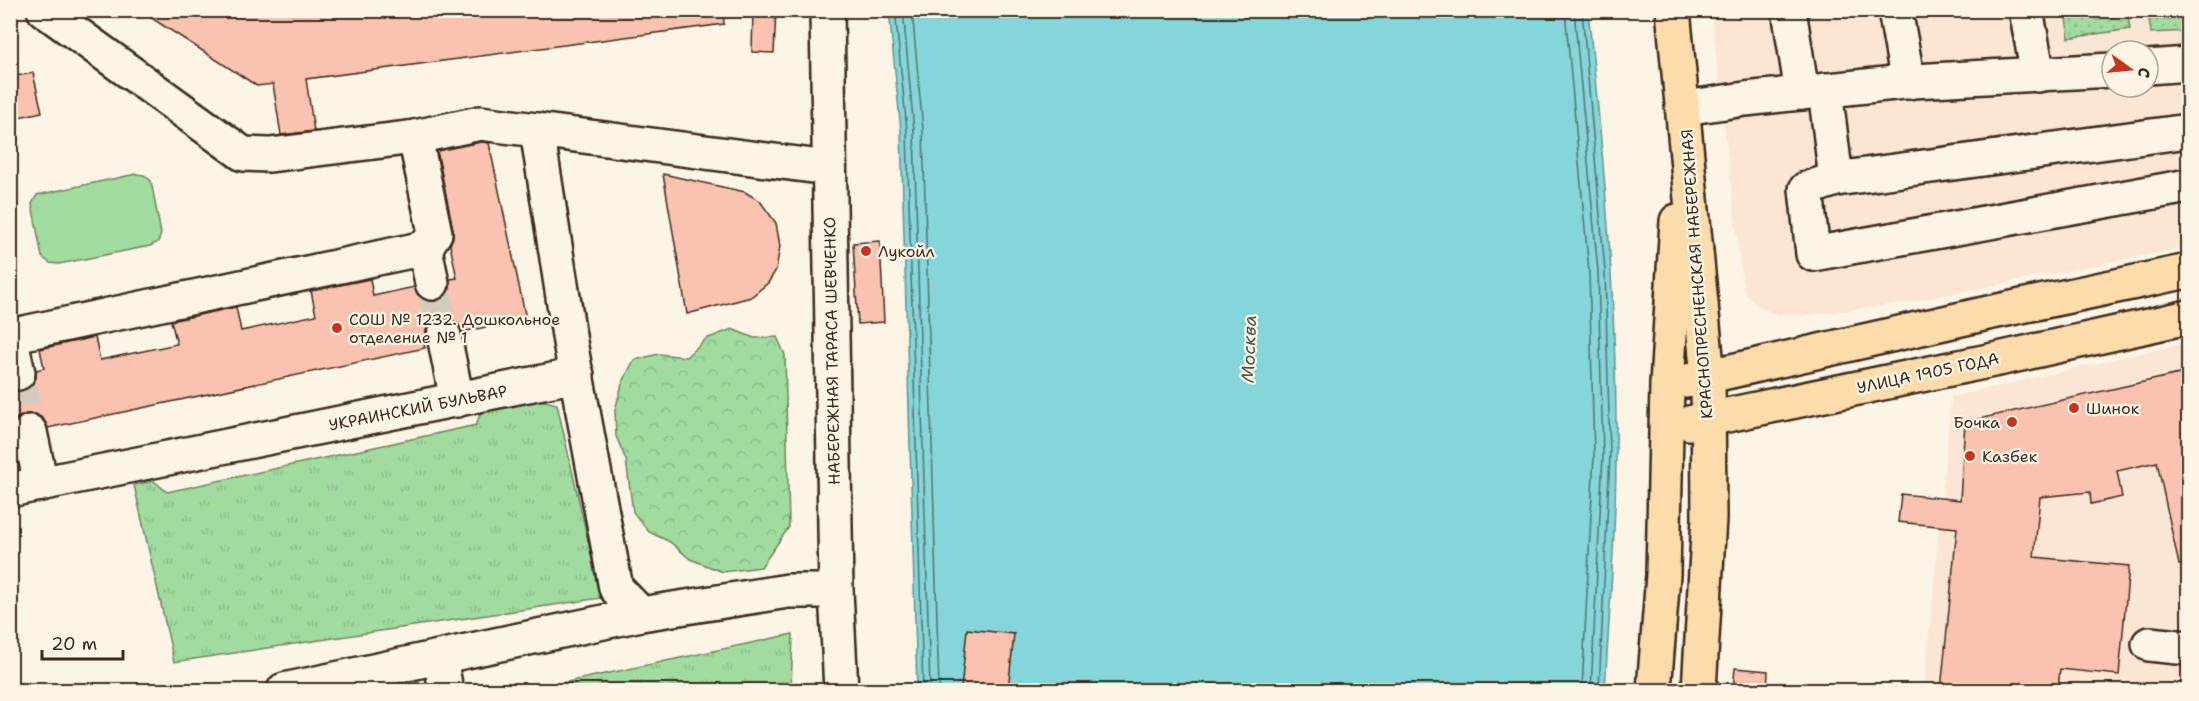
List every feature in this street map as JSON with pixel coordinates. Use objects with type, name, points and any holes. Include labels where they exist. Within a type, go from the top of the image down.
[{"type":"main road","name":"КРАСНОПРЕСНЕНСКАЯ НАБЕРЕЖНАЯ","points":[[1673,10],[1708,377],[1709,518],[1699,690]]},
{"type":"main road","name":"КРАСНОПРЕСНЕНСКАЯ НАБЕРЕЖНАЯ","points":[[1654,690],[1664,563],[1667,384],[1684,108]]},
{"type":"main road","points":[[1667,384],[1708,377],[1988,313],[2188,271]]},
{"type":"main road","name":"УЛИЦА 1905 ГОДА","points":[[1666,428],[2188,317]]},
{"type":"street","points":[[44,10],[243,154],[270,155],[414,137],[480,123],[828,168]]},
{"type":"street","name":"НАБЕРЕЖНАЯ ТАРАСА ШЕВЧЕНКО","points":[[827,10],[836,591],[841,690]]},
{"type":"street","points":[[1789,10],[1836,179]]},
{"type":"street","points":[[1895,10],[1908,82]]},
{"type":"street","points":[[2026,10],[2038,75]]},
{"type":"street","points":[[2160,66],[2188,64]]},
{"type":"street","points":[[1684,108],[1745,99],[1908,82],[2100,71]]},
{"type":"street","points":[[537,130],[570,342],[616,588],[641,614]]},
{"type":"street","points":[[2188,131],[1836,179],[1806,189],[1813,254],[2188,186]]},
{"type":"street","points":[[18,373],[10,336],[425,248],[435,233],[414,137]]},
{"type":"street","points":[[425,248],[432,283]]},
{"type":"street","points":[[444,336],[457,400]]},
{"type":"street","name":"УКРАИНСКИЙ БУЛЬВАР","points":[[26,487],[577,375]]},
{"type":"street","points":[[26,487],[30,432]]},
{"type":"street","points":[[284,690],[410,678],[440,658],[641,614],[788,591],[836,591]]},
{"type":"street","points":[[2149,644],[2188,648]]},
{"type":"street","points":[[440,658],[446,690]]},
{"type":"shaded area","points":[[1711,11],[2188,11],[2188,247],[1906,303],[1802,316],[1779,315],[1768,311],[1756,305],[1746,295],[1742,280]]},
{"type":"shaded area","points":[[2188,342],[2188,690],[1924,690],[1951,397]]},
{"type":"green space","points":[[2065,11],[2127,11],[2130,29],[2069,38]]},
{"type":"green space","points":[[2188,11],[2188,31],[2151,33],[2149,19]]},
{"type":"green space","points":[[136,174],[144,175],[151,181],[161,234],[158,242],[150,246],[59,264],[50,263],[42,257],[32,204],[37,195]]},
{"type":"green space","points":[[732,329],[754,338],[777,337],[785,355],[789,527],[761,567],[723,572],[690,559],[670,542],[649,532],[633,512],[626,460],[616,436],[615,410],[622,384],[634,360],[659,354],[686,357],[706,339]]},
{"type":"green space","points":[[528,397],[557,404],[601,598],[174,662],[134,485],[154,481],[167,492],[476,425],[483,407]]},
{"type":"green space","points":[[793,634],[791,690],[529,690]]},
{"type":"water","name":"Москва","points":[[889,11],[1588,11],[1608,232],[1616,399],[1615,514],[1605,690],[917,690],[901,131]]},
{"type":"building","points":[[139,10],[723,10],[724,24],[306,79],[314,131],[281,135],[273,84],[257,86]]},
{"type":"building","points":[[753,10],[776,10],[774,53],[752,52]]},
{"type":"building","points":[[33,73],[42,112],[10,119],[10,77]]},
{"type":"building","points":[[481,142],[489,143],[526,319],[462,332],[458,324],[450,318],[440,318],[431,322],[426,330],[426,340],[423,341],[425,348],[48,428],[44,420],[36,414],[26,414],[17,418],[10,436],[10,390],[21,391],[31,386],[36,378],[36,370],[44,368],[40,349],[95,337],[100,360],[177,344],[171,321],[236,307],[241,331],[316,315],[311,291],[370,279],[373,296],[414,287],[418,295],[425,300],[435,301],[444,297],[450,290],[450,279],[457,278],[450,245],[453,229],[437,151]]},
{"type":"building","points":[[663,174],[745,192],[760,201],[776,223],[780,246],[776,270],[768,283],[751,297],[687,314]]},
{"type":"building","points":[[880,241],[884,322],[858,324],[853,243]]},
{"type":"building","points":[[2188,372],[2188,564],[2179,565],[2157,462],[2117,471],[2122,497],[2091,504],[2090,492],[2040,497],[2034,557],[2129,566],[2119,675],[2060,669],[2058,690],[1941,690],[1957,528],[1898,522],[1901,494],[1960,500],[1965,422]]},
{"type":"building","points":[[967,629],[1014,634],[1008,690],[961,690]]},
{"type":"building","points":[[1735,668],[1768,671],[1767,690],[1733,690]]},
{"type":"tunnel","points":[[432,283],[444,336]]},
{"type":"tunnel","points":[[18,373],[30,432]]},
{"type":"place","name":"Лукойл","points":[[866,251]]},
{"type":"place","name":"СОШ № 1232. Дошкольное отделение № 1","points":[[337,328]]},
{"type":"place","name":"Шинок","points":[[2074,408]]},
{"type":"place","name":"Бочка","points":[[2012,422]]},
{"type":"place","name":"Казбек","points":[[1970,456]]}]
